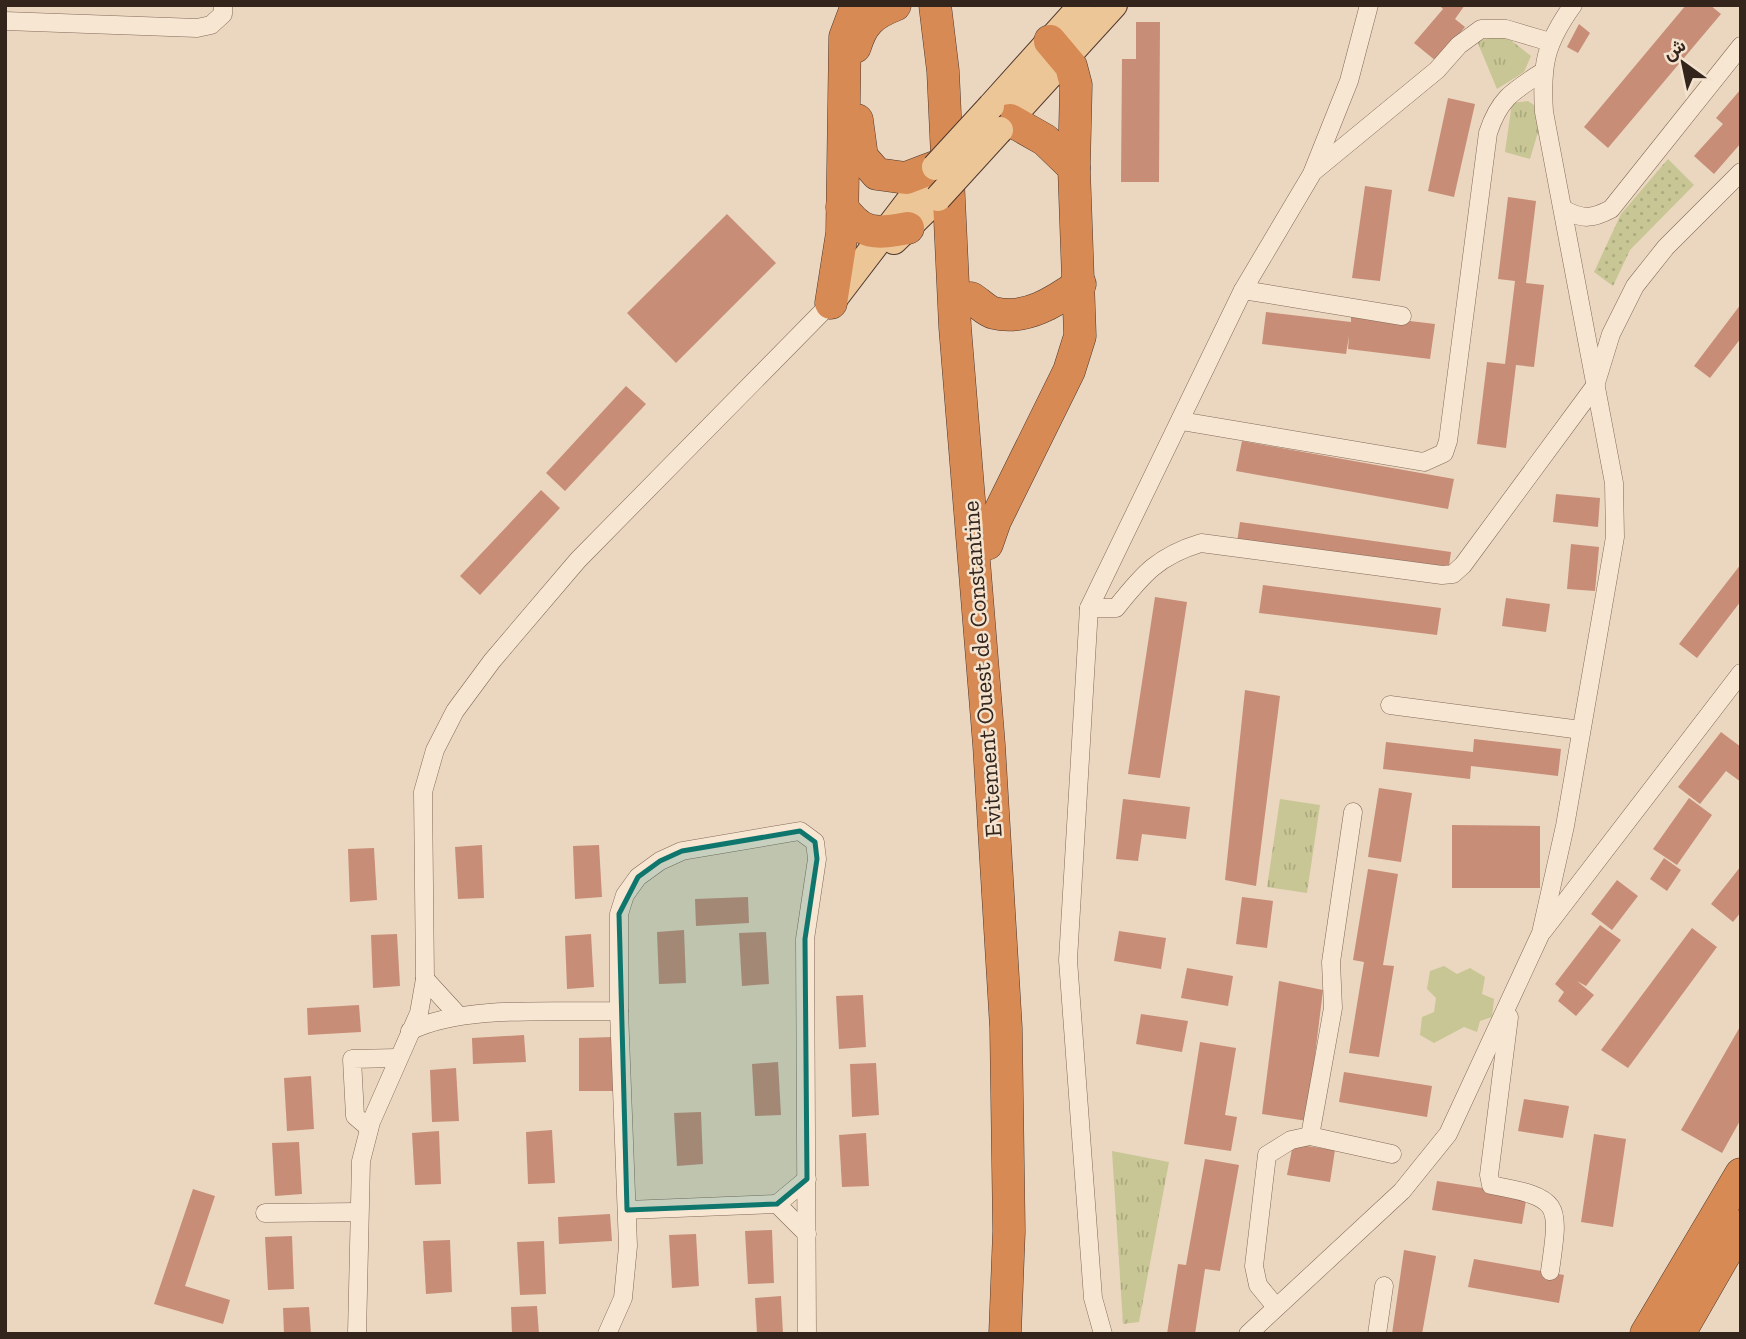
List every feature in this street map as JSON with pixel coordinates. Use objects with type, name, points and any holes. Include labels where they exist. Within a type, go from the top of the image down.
[{"type":"highway","points":[[831,303],[841,257],[845,37],[857,5]]},
{"type":"highway","points":[[935,167],[906,178],[892,177],[877,174],[862,157],[858,137],[855,47],[861,26],[874,15],[895,5],[908,7],[926,23],[943,71]]},
{"type":"highway","name":"Evitement Ouest de Constantine","points":[[935,5],[943,71],[955,327],[988,731],[1006,1028],[1009,1231],[1005,1334]]},
{"type":"highway","name":"Evitement Ouest de Constantine","points":[[955,5],[971,298],[1013,909],[1028,1334]]},
{"type":"highway","points":[[988,544],[995,521],[1069,371],[1080,336],[1074,168],[1076,85],[1058,50]]},
{"type":"highway","points":[[1001,119],[1045,140],[1074,168]]},
{"type":"highway","points":[[842,207],[853,222],[867,231],[895,230]]},
{"type":"highway","points":[[971,298],[992,313],[1013,314],[1055,303],[1080,284]]},
{"type":"highway","points":[[1646,1334],[1671,1297],[1741,1174]]},
{"type":"highway","points":[[1679,1334],[1741,1226]]},
{"type":"highway","points":[[1635,1334],[1671,1297]]},
{"type":"main road","points":[[895,230],[938,198],[1058,50],[1082,5]]},
{"type":"main road","points":[[1058,50],[1114,5]]},
{"type":"main road","points":[[831,303],[895,230],[935,167],[1001,119]]},
{"type":"street","points":[[16,16],[197,27],[211,25],[223,14],[223,5]]},
{"type":"street","points":[[1099,1328],[1092,1284],[1068,960],[1089,608],[1243,290],[1313,172],[1349,81],[1370,5]]},
{"type":"street","points":[[1541,933],[1615,537],[1614,483],[1544,112],[1541,73],[1550,42],[1573,5]]},
{"type":"street","points":[[1313,172],[1437,70],[1459,45],[1481,29],[1506,29],[1550,42]]},
{"type":"street","points":[[1563,209],[1578,217],[1592,218],[1611,209],[1741,46]]},
{"type":"street","points":[[1181,421],[1424,462],[1444,453],[1448,441],[1488,133],[1494,114],[1507,95],[1541,73]]},
{"type":"street","points":[[1089,608],[1116,608],[1157,562],[1177,550],[1200,543],[1442,575],[1453,574],[1463,565],[1595,386],[1611,334],[1635,286],[1666,247],[1741,172]]},
{"type":"street","points":[[1243,290],[1402,316]]},
{"type":"street","points":[[357,1334],[360,1161],[369,1128],[397,1058],[419,1013],[425,979],[423,792],[435,750],[455,711],[492,661],[578,560],[831,303]]},
{"type":"street","points":[[1248,1334],[1402,1191],[1448,1134],[1541,933],[1741,673]]},
{"type":"street","points":[[1390,705],[1581,730]]},
{"type":"street","points":[[1310,1136],[1333,1008],[1331,961],[1353,812]]},
{"type":"street","points":[[607,1334],[623,1298],[628,1246],[619,1011],[620,914],[625,895],[638,877],[660,861],[682,851],[800,831],[815,842],[817,859],[805,939],[807,1334]]},
{"type":"street","points":[[425,979],[458,1015]]},
{"type":"street","points":[[1512,991],[1489,1175],[1492,1185],[1535,1193],[1553,1209],[1558,1220],[1550,1270]]},
{"type":"street","points":[[410,1031],[429,1022],[458,1015],[619,1011]]},
{"type":"street","points":[[369,1128],[355,1116],[352,1059],[397,1058]]},
{"type":"street","points":[[1276,1307],[1258,1285],[1254,1266],[1267,1155],[1291,1140],[1310,1136],[1392,1154]]},
{"type":"street","points":[[627,1210],[777,1204],[807,1180]]},
{"type":"street","points":[[777,1204],[807,1234]]},
{"type":"street","points":[[265,1213],[358,1212]]},
{"type":"street","points":[[1377,1334],[1384,1286]]},
{"type":"highlighted area","points":[[800,831],[815,842],[817,859],[805,939],[807,1179],[777,1204],[627,1210],[619,914],[638,877],[660,861],[682,851]]},
{"type":"green space","points":[[1504,35],[1531,56],[1524,72],[1497,89],[1477,41]]},
{"type":"green space","points":[[1528,101],[1544,112],[1530,159],[1505,152],[1512,103]]},
{"type":"green space","points":[[1668,159],[1694,185],[1630,250],[1613,286],[1594,272],[1621,214]]},
{"type":"green space","points":[[1280,799],[1320,805],[1307,893],[1267,887]]},
{"type":"green space","points":[[1444,966],[1457,974],[1470,968],[1485,977],[1482,994],[1494,999],[1492,1017],[1480,1021],[1477,1032],[1464,1027],[1434,1043],[1420,1035],[1422,1017],[1434,1012],[1436,998],[1427,989],[1430,971]]},
{"type":"green space","points":[[1112,1151],[1169,1162],[1139,1322],[1123,1324]]},
{"type":"building","points":[[1439,5],[1465,5],[1455,19],[1465,27],[1436,61],[1414,43],[1443,9]]},
{"type":"building","points":[[1686,5],[1710,5],[1721,14],[1608,148],[1584,127]]},
{"type":"building","points":[[1136,22],[1160,22],[1159,182],[1121,182],[1122,59],[1136,59]]},
{"type":"building","points":[[1579,24],[1590,33],[1578,53],[1567,47]]},
{"type":"building","points":[[1741,89],[1741,143],[1714,174],[1694,156],[1723,124],[1716,118]]},
{"type":"building","points":[[1448,98],[1475,104],[1454,197],[1428,191]]},
{"type":"building","points":[[1365,186],[1392,190],[1380,281],[1352,278]]},
{"type":"building","points":[[1508,197],[1536,201],[1526,283],[1544,285],[1534,367],[1516,365],[1506,448],[1477,444],[1487,362],[1505,364],[1515,281],[1498,279]]},
{"type":"building","points":[[727,214],[776,263],[676,363],[627,313]]},
{"type":"building","points":[[1741,304],[1741,338],[1710,378],[1694,366]]},
{"type":"building","points":[[1266,312],[1351,322],[1351,314],[1435,324],[1430,359],[1348,349],[1349,336],[1346,354],[1262,344]]},
{"type":"building","points":[[626,386],[646,404],[565,491],[546,473]]},
{"type":"building","points":[[1242,441],[1454,479],[1448,509],[1236,471]]},
{"type":"building","points":[[541,490],[560,508],[480,595],[460,576]]},
{"type":"building","points":[[1556,494],[1600,498],[1598,527],[1553,522]]},
{"type":"building","points":[[1240,522],[1451,552],[1448,572],[1237,542]]},
{"type":"building","points":[[1571,544],[1599,547],[1595,591],[1567,589]]},
{"type":"building","points":[[1741,564],[1741,601],[1697,658],[1679,644]]},
{"type":"building","points":[[1263,585],[1441,608],[1437,635],[1259,613]]},
{"type":"building","points":[[1155,597],[1187,602],[1160,778],[1128,774]]},
{"type":"building","points":[[1506,598],[1550,604],[1546,632],[1502,626]]},
{"type":"building","points":[[1245,690],[1280,696],[1256,886],[1225,880]]},
{"type":"building","points":[[1721,732],[1741,747],[1741,782],[1726,771],[1700,804],[1678,787]]},
{"type":"building","points":[[1474,739],[1561,749],[1558,776],[1471,766],[1470,779],[1383,769],[1386,742],[1473,752]]},
{"type":"building","points":[[1379,788],[1412,793],[1401,862],[1368,857]]},
{"type":"building","points":[[1689,798],[1712,815],[1677,865],[1653,849]]},
{"type":"building","points":[[1123,799],[1190,807],[1186,839],[1142,834],[1138,861],[1116,859]]},
{"type":"building","points":[[1452,825],[1540,826],[1540,888],[1452,888]]},
{"type":"building","points":[[482,845],[484,898],[458,899],[455,847]]},
{"type":"building","points":[[599,845],[602,897],[575,899],[573,846]]},
{"type":"building","points":[[374,848],[377,900],[350,902],[348,849]]},
{"type":"building","points":[[1664,858],[1681,870],[1667,891],[1650,879]]},
{"type":"building","points":[[1741,866],[1741,912],[1733,922],[1711,904]]},
{"type":"building","points":[[1368,869],[1398,874],[1383,965],[1394,966],[1379,1057],[1349,1053],[1364,962],[1353,960]]},
{"type":"building","points":[[1617,880],[1638,896],[1612,930],[1591,914]]},
{"type":"building","points":[[748,897],[749,923],[696,926],[695,899]]},
{"type":"building","points":[[1242,897],[1273,901],[1267,948],[1236,944]]},
{"type":"building","points":[[1600,925],[1621,940],[1586,986],[1577,981],[1594,995],[1576,1016],[1558,1001],[1564,992],[1555,984]]},
{"type":"building","points":[[1692,928],[1717,947],[1628,1068],[1601,1050]]},
{"type":"building","points":[[684,930],[686,983],[659,984],[657,932]]},
{"type":"building","points":[[1119,931],[1166,938],[1161,969],[1114,961]]},
{"type":"building","points":[[766,932],[769,984],[742,986],[739,933]]},
{"type":"building","points":[[397,934],[400,986],[373,988],[371,935]]},
{"type":"building","points":[[591,934],[594,987],[567,989],[565,936]]},
{"type":"building","points":[[1187,968],[1233,976],[1228,1006],[1181,998]]},
{"type":"building","points":[[1279,981],[1323,990],[1307,1121],[1262,1114]]},
{"type":"building","points":[[863,995],[866,1047],[839,1049],[836,996]]},
{"type":"building","points":[[359,1005],[361,1032],[308,1035],[307,1008]]},
{"type":"building","points":[[1141,1014],[1188,1021],[1182,1052],[1136,1044]]},
{"type":"building","points":[[1741,1025],[1741,1119],[1722,1153],[1681,1130]]},
{"type":"building","points":[[524,1035],[526,1062],[473,1064],[472,1038]]},
{"type":"building","points":[[613,1037],[613,1091],[579,1091],[579,1038]]},
{"type":"building","points":[[1200,1042],[1236,1048],[1225,1115],[1237,1117],[1231,1151],[1184,1144]]},
{"type":"building","points":[[778,1062],[781,1115],[755,1116],[752,1064]]},
{"type":"building","points":[[876,1063],[879,1115],[852,1117],[850,1064]]},
{"type":"building","points":[[456,1068],[459,1121],[432,1122],[430,1070]]},
{"type":"building","points":[[1344,1072],[1432,1086],[1427,1117],[1339,1102]]},
{"type":"building","points":[[311,1076],[314,1129],[287,1131],[284,1078]]},
{"type":"building","points":[[1524,1099],[1569,1106],[1563,1138],[1518,1131]]},
{"type":"building","points":[[701,1112],[703,1164],[677,1166],[674,1113]]},
{"type":"building","points":[[552,1130],[555,1183],[528,1184],[526,1132]]},
{"type":"building","points":[[439,1131],[441,1184],[415,1185],[412,1133]]},
{"type":"building","points":[[866,1133],[869,1186],[842,1187],[839,1135]]},
{"type":"building","points":[[1594,1134],[1626,1139],[1613,1227],[1581,1222]]},
{"type":"building","points":[[299,1142],[302,1194],[275,1196],[272,1143]]},
{"type":"building","points":[[1293,1144],[1335,1150],[1330,1182],[1287,1175]]},
{"type":"building","points":[[1205,1159],[1239,1165],[1220,1271],[1205,1269],[1195,1334],[1167,1334],[1178,1264],[1186,1265]]},
{"type":"building","points":[[1437,1181],[1527,1195],[1522,1224],[1432,1210]]},
{"type":"building","points":[[193,1189],[215,1196],[185,1286],[230,1300],[223,1324],[154,1304]]},
{"type":"building","points":[[610,1214],[612,1241],[559,1244],[558,1217]]},
{"type":"building","points":[[772,1230],[774,1283],[748,1284],[745,1231]]},
{"type":"building","points":[[696,1234],[699,1286],[672,1288],[669,1235]]},
{"type":"building","points":[[292,1236],[294,1289],[268,1290],[265,1237]]},
{"type":"building","points":[[450,1240],[452,1292],[426,1294],[423,1241]]},
{"type":"building","points":[[544,1241],[546,1294],[520,1295],[517,1242]]},
{"type":"building","points":[[1404,1250],[1436,1256],[1422,1334],[1392,1334]]},
{"type":"building","points":[[1474,1259],[1564,1275],[1559,1303],[1468,1287]]},
{"type":"building","points":[[781,1296],[783,1334],[757,1334],[755,1298]]},
{"type":"building","points":[[537,1306],[539,1334],[512,1334],[511,1307]]},
{"type":"building","points":[[309,1307],[311,1334],[284,1334],[283,1308]]}]
